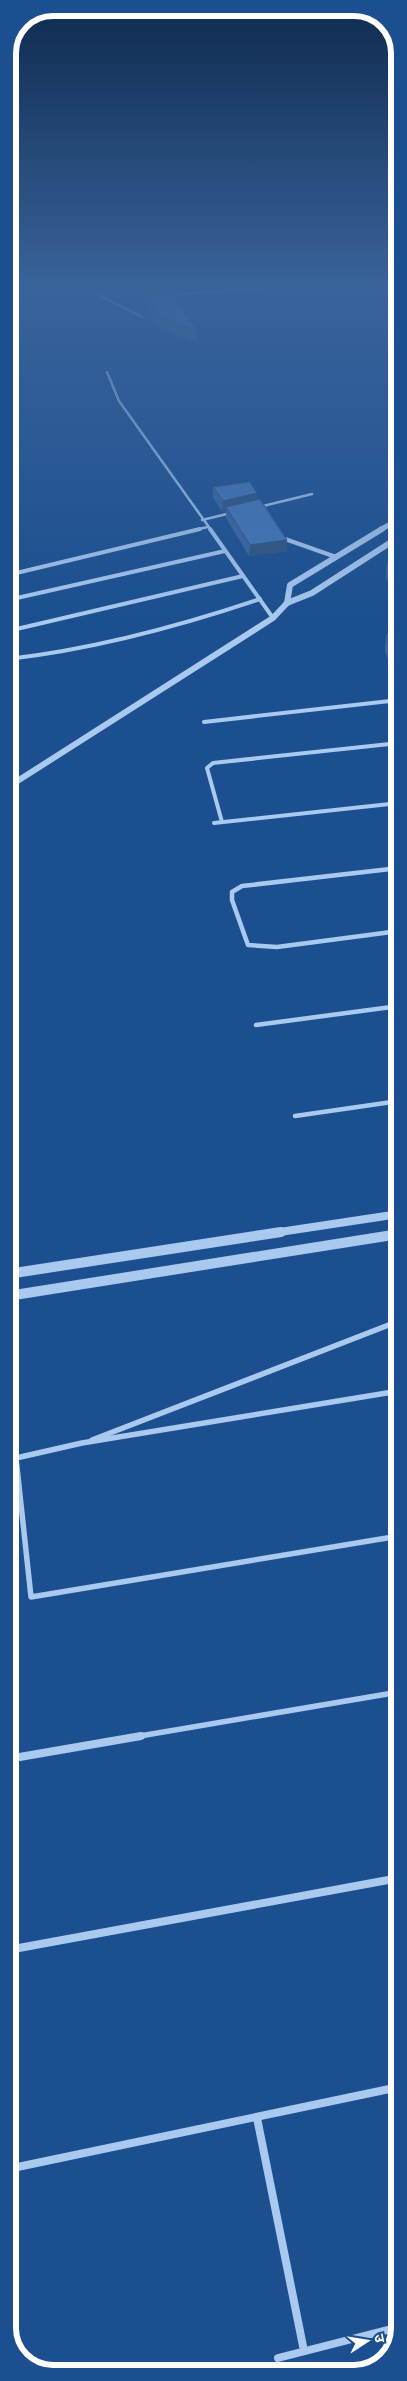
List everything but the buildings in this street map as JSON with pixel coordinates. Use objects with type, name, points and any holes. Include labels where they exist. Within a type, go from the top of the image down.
[{"type":"street","points":[[118,399],[202,520],[274,618]]},
{"type":"street","points":[[257,507],[312,494]]},
{"type":"street","points":[[202,520],[239,511]]},
{"type":"street","points":[[287,603],[290,585],[390,524]]},
{"type":"street","points":[[16,573],[208,527]]},
{"type":"street","points":[[285,538],[336,557]]},
{"type":"street","points":[[16,782],[274,618],[287,603],[312,593],[390,544]]},
{"type":"street","points":[[16,598],[225,551]]},
{"type":"street","points":[[16,629],[243,576]]},
{"type":"street","points":[[16,658],[108,644],[219,614],[260,600]]},
{"type":"street","points":[[204,722],[390,701]]},
{"type":"street","points":[[222,822],[207,768],[213,763],[390,744]]},
{"type":"street","points":[[214,823],[390,804]]},
{"type":"street","points":[[390,869],[242,886],[232,892],[232,900],[248,945],[277,947],[390,932]]},
{"type":"street","points":[[256,1025],[390,1007]]},
{"type":"street","points":[[295,1116],[390,1102]]},
{"type":"street","points":[[17,1273],[391,1217]]},
{"type":"street","points":[[17,1295],[391,1235]]},
{"type":"street","points":[[82,1444],[391,1324]]},
{"type":"street","points":[[17,1458],[82,1444],[391,1392]]},
{"type":"street","points":[[17,1464],[31,1597],[391,1537]]},
{"type":"street","points":[[17,1757],[391,1693]]},
{"type":"street","points":[[17,1948],[391,1880]]},
{"type":"street","points":[[17,2167],[391,2089]]},
{"type":"street","points":[[257,2118],[304,2351]]},
{"type":"street","points":[[278,2358],[391,2329]]}]
